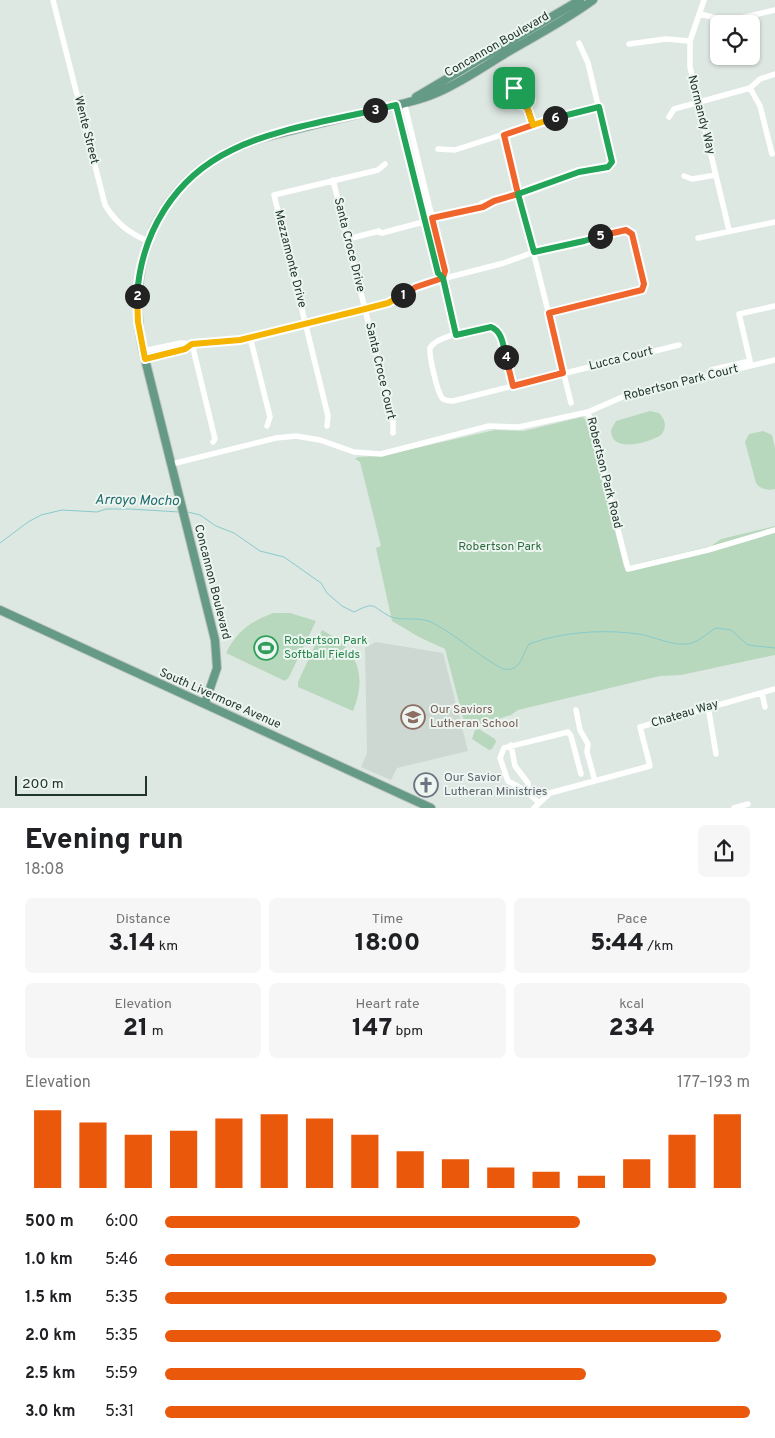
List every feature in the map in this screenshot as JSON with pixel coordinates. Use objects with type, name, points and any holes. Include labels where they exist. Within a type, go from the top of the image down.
[{"type":"main road","name":"Concannon Boulevard","points":[[403,103],[580,0]]},
{"type":"main road","name":"Concannon Boulevard","points":[[205,703],[214,682],[218,655],[144,355],[137,307],[139,273],[148,241],[158,218],[184,185],[216,159],[232,150],[265,137],[420,99],[448,87],[593,0]]},
{"type":"main road","name":"South Livermore Avenue","points":[[0,610],[431,808]]},
{"type":"street","name":"Wente Street","points":[[53,0],[105,205],[117,222],[130,233],[148,241]]},
{"type":"street","name":"Normandy Way","points":[[704,0],[690,41],[690,68],[729,230]]},
{"type":"street","points":[[700,14],[728,21],[775,10]]},
{"type":"street","points":[[629,44],[666,39],[690,41]]},
{"type":"street","points":[[348,239],[377,232],[382,233],[428,219],[476,208],[482,203],[518,194],[574,175],[580,176],[586,172],[612,164],[587,59],[579,43]]},
{"type":"street","points":[[669,117],[674,109],[750,88],[760,79],[775,74]]},
{"type":"street","points":[[514,80],[526,80],[531,101],[527,107],[520,105],[518,102],[514,80]]},
{"type":"street","points":[[750,88],[760,106],[772,154]]},
{"type":"street","points":[[403,103],[428,219],[445,271],[443,278],[456,335],[491,327],[498,331],[513,386]]},
{"type":"street","points":[[527,107],[533,125]]},
{"type":"street","points":[[438,149],[455,150],[533,125],[599,107]]},
{"type":"street","points":[[504,135],[570,404]]},
{"type":"street","points":[[333,180],[378,170],[385,164]]},
{"type":"street","points":[[684,176],[692,179],[716,174]]},
{"type":"street","name":"Mezzamonte Drive","points":[[327,426],[328,416],[274,195],[333,180]]},
{"type":"street","name":"Santa Croce Drive","points":[[333,180],[365,309]]},
{"type":"street","points":[[698,238],[729,230],[775,222]]},
{"type":"street","points":[[144,355],[180,342],[192,344],[250,337],[388,303],[416,287],[443,278],[504,263],[534,252],[570,243],[583,237],[591,238],[626,230],[632,234],[644,284],[641,290],[549,313]]},
{"type":"street","points":[[711,370],[750,361],[739,314],[775,306]]},
{"type":"street","name":"Santa Croce Court","points":[[365,309],[393,422],[393,433]]},
{"type":"street","name":"Lucca Court","points":[[456,335],[439,339],[430,348],[437,383],[444,400],[453,401],[679,345]]},
{"type":"street","points":[[250,337],[270,417],[267,426]]},
{"type":"street","points":[[192,344],[215,439],[213,442]]},
{"type":"street","name":"Robertson Park Court","points":[[588,412],[627,395],[775,360]]},
{"type":"street","name":"Robertson Park Road","points":[[172,464],[276,438],[296,436],[320,440],[354,452],[381,454],[489,426],[519,427],[588,412],[628,569],[708,550],[775,530]]},
{"type":"street","name":"Chateau Way","points":[[534,808],[538,802],[550,793],[650,766],[640,727],[681,717],[708,706],[775,690]]},
{"type":"street","points":[[762,693],[765,707]]},
{"type":"street","points":[[708,706],[716,754]]},
{"type":"street","points":[[576,710],[580,730],[588,744],[589,760],[595,782]]},
{"type":"street","points":[[538,802],[510,784],[500,758],[502,751],[511,745],[565,732],[570,734],[580,730]]},
{"type":"street","points":[[570,734],[580,774]]},
{"type":"street","points":[[511,745],[515,766],[528,783],[528,794]]},
{"type":"street","points":[[578,762],[589,760]]},
{"type":"street","points":[[734,808],[748,804]]},
{"type":"shaded area","name":"Our Saviors Lutheran School","points":[[376,642],[443,653],[468,751],[397,768],[391,780],[361,767],[367,753],[365,648]]},
{"type":"green space","points":[[650,411],[659,413],[663,418],[665,427],[661,435],[639,443],[623,444],[617,442],[611,430],[616,421]]},
{"type":"green space","name":"Robertson Park","points":[[582,417],[587,420],[624,567],[711,546],[721,539],[775,526],[775,655],[681,675],[660,676],[518,710],[511,715],[466,729],[445,649],[419,637],[392,621],[376,548],[381,546],[360,462],[355,459],[358,457],[381,456],[495,430],[524,431]]},
{"type":"green space","points":[[763,431],[772,435],[775,448],[775,489],[772,490],[762,488],[756,483],[745,442],[749,434]]},
{"type":"green space","name":"Robertson Park Softball Fields","points":[[273,613],[290,613],[316,621],[289,677],[285,681],[226,653],[230,645],[245,628]]},
{"type":"green space","name":"Robertson Park Softball Fields","points":[[322,630],[344,645],[356,664],[359,674],[359,686],[353,711],[298,687],[298,682]]},
{"type":"green space","points":[[479,729],[495,739],[496,742],[492,749],[489,750],[472,739],[475,730]]},
{"type":"waterway","name":"Arroyo Mocho","points":[[0,543],[28,522],[41,515],[62,510],[97,512],[106,509],[130,509],[179,512]]},
{"type":"waterway","name":"Arroyo Mocho","points":[[188,512],[200,515],[216,526],[234,533],[260,551],[284,557],[321,583],[327,593],[342,606],[354,612],[373,606],[394,618],[426,620],[450,633],[503,669],[517,666],[529,644],[569,634],[597,632],[638,634],[669,642],[687,644],[695,642],[716,628],[731,630],[748,645],[775,648]]},
{"type":"place","name":"Robertson Park Softball Fields","points":[[266,648]]},
{"type":"place","name":"Our Saviors Lutheran School","points":[[413,717]]},
{"type":"place","name":"Our Savior Lutheran Ministries","points":[[426,785]]},
{"type":"route","points":[[514,88],[514,80],[524,78],[526,80],[531,101],[527,107],[532,121],[533,125],[599,107],[612,160],[612,164],[608,167],[579,172],[518,194],[534,252],[627,230],[632,234],[644,284],[642,290],[612,299],[598,300],[549,313],[563,373],[513,386],[498,331],[491,327],[456,335],[443,278],[438,273],[396,105],[247,143],[216,159],[184,185],[170,200],[152,229],[139,273],[138,322],[145,359],[185,349],[192,344],[240,340],[388,303],[416,287],[443,278],[445,271],[432,218],[483,207],[494,201],[518,194],[504,135],[533,125],[527,107],[520,105],[514,88]]}]
